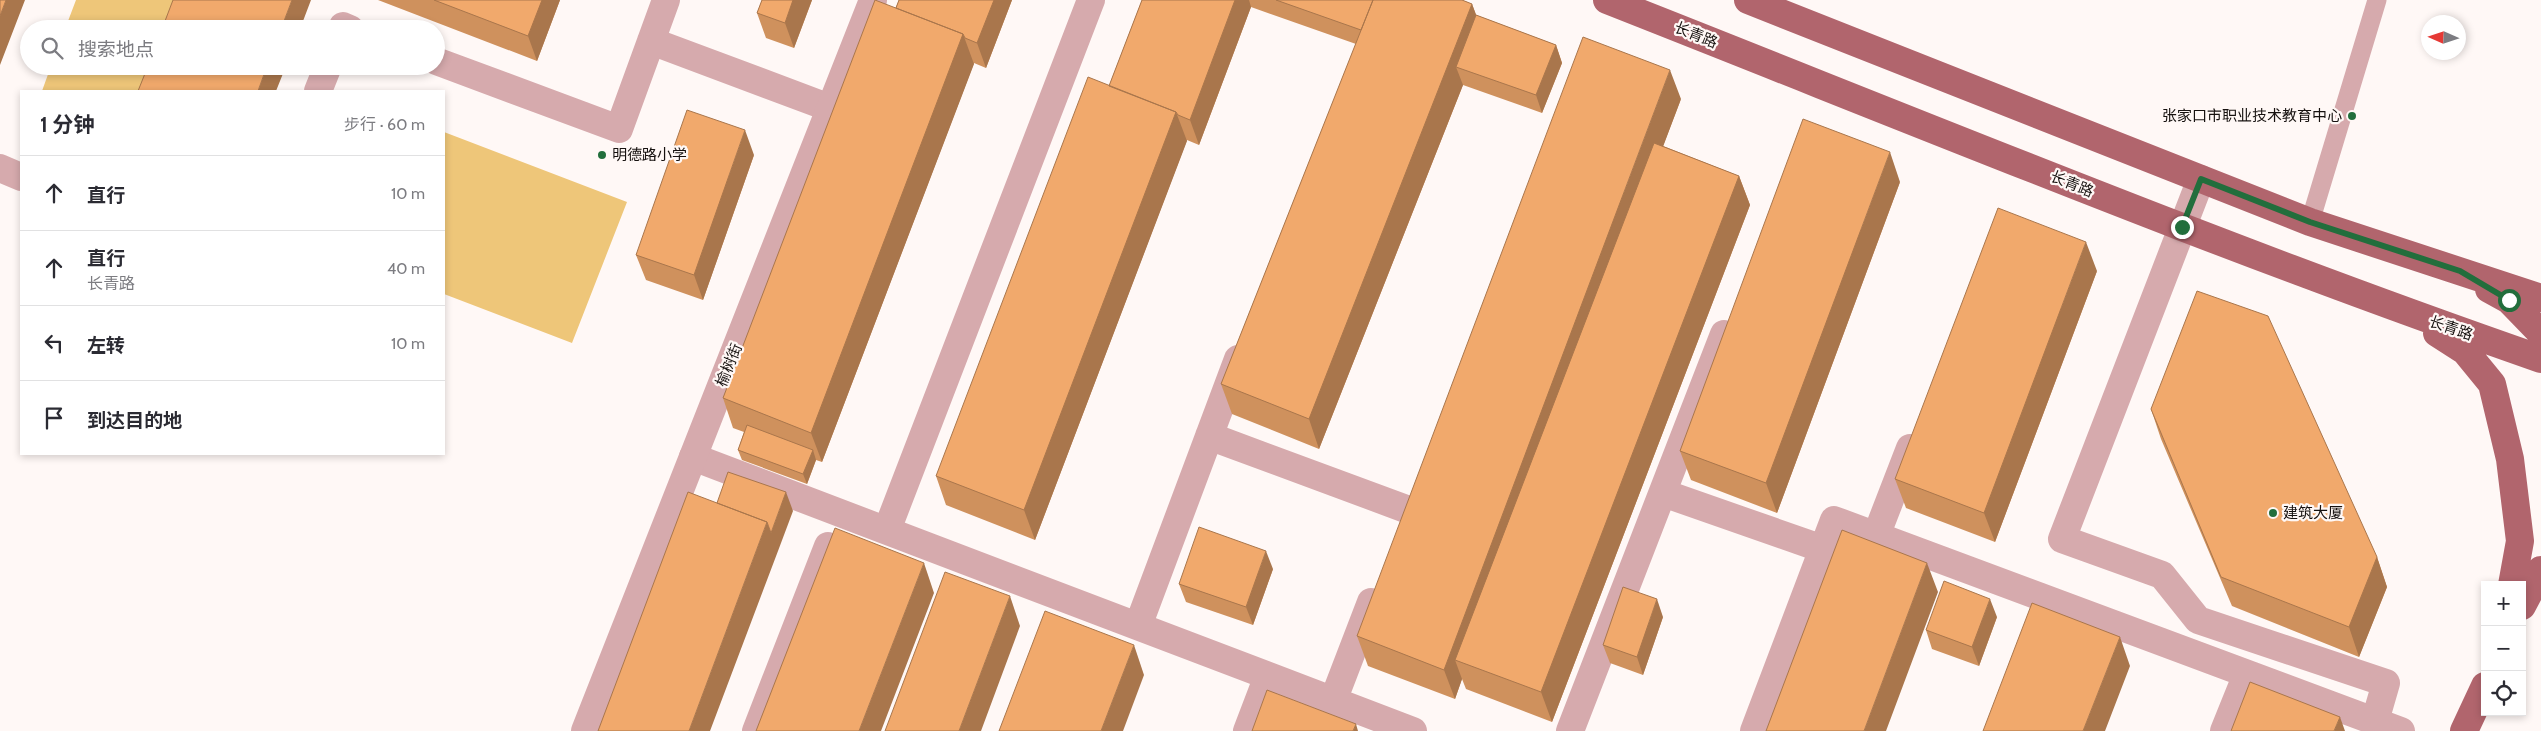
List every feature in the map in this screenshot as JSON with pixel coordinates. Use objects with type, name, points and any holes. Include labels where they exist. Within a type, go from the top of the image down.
[{"type":"main road","name":"长青路","points":[[1607,0],[2182,227],[2407,312],[2541,359]]},
{"type":"main road","points":[[1748,0],[2310,222],[2541,298]]},
{"type":"main road","points":[[2460,271],[2509,300],[2541,333]]},
{"type":"main road","points":[[2407,312],[2465,351],[2492,384],[2510,459],[2520,541],[2513,581]]},
{"type":"main road","points":[[2526,598],[2541,570]]},
{"type":"main road","points":[[2464,731],[2481,695]]},
{"type":"street","points":[[445,64],[619,129],[666,0]]},
{"type":"street","name":"榆树街","points":[[585,731],[873,0]]},
{"type":"street","points":[[886,530],[1091,0]]},
{"type":"street","points":[[651,41],[830,108]]},
{"type":"street","points":[[318,90],[324,75]]},
{"type":"street","points":[[0,168],[20,177]]},
{"type":"street","points":[[2201,179],[2062,540],[2162,575],[2198,620],[2386,683],[2375,721]]},
{"type":"street","points":[[1570,731],[1733,310]]},
{"type":"street","points":[[1138,626],[1248,334]]},
{"type":"street","points":[[1876,536],[1918,425]]},
{"type":"street","points":[[1209,436],[1406,509]]},
{"type":"street","points":[[693,457],[1413,731]]},
{"type":"street","points":[[1396,537],[1417,482]]},
{"type":"street","points":[[1663,493],[1823,549]]},
{"type":"street","points":[[756,731],[841,513]]},
{"type":"street","points":[[1754,731],[1834,520],[2401,731]]},
{"type":"street","points":[[1333,701],[1378,582]]},
{"type":"street","points":[[1047,623],[1058,596]]},
{"type":"street","points":[[2026,623],[2036,596]]},
{"type":"street","points":[[2224,731],[2247,674]]},
{"type":"street","points":[[1247,731],[1268,676]]},
{"type":"lane","points":[[2310,222],[2377,0]]},
{"type":"shaded area","points":[[76,0],[176,0],[168,20],[68,20]]},
{"type":"shaded area","points":[[48,75],[147,75],[141,90],[42,90]]},
{"type":"shaded area","points":[[445,132],[627,202],[572,343],[445,294]]},
{"type":"building","points":[[0,0],[6,0],[0,16]]},
{"type":"building","points":[[173,0],[292,0],[284,20],[165,20]]},
{"type":"building","points":[[434,0],[542,0],[528,36]]},
{"type":"building","points":[[762,0],[793,0],[785,23],[757,13]]},
{"type":"building","points":[[875,0],[963,34],[811,433],[723,398]]},
{"type":"building","points":[[899,0],[994,0],[977,43],[965,38],[963,34],[896,8]]},
{"type":"building","points":[[1142,0],[1235,0],[1190,120],[1178,115],[1176,112],[1109,86]]},
{"type":"building","points":[[1276,0],[1373,0],[1361,30]]},
{"type":"building","points":[[1373,0],[1462,0],[1472,4],[1309,419],[1221,384]]},
{"type":"building","points":[[1476,15],[1556,45],[1536,95],[1456,67]]},
{"type":"building","points":[[1583,37],[1670,70],[1444,670],[1357,636]]},
{"type":"building","points":[[144,75],[264,75],[258,90],[138,90]]},
{"type":"building","points":[[1088,77],[1176,112],[1024,510],[936,476]]},
{"type":"building","points":[[687,110],[745,130],[694,275],[636,255]]},
{"type":"building","points":[[1803,119],[1890,152],[1766,483],[1680,451]]},
{"type":"building","points":[[1654,143],[1739,176],[1541,692],[1455,660]]},
{"type":"building","points":[[1998,208],[2086,242],[1984,513],[1895,479]]},
{"type":"building","name":"建筑大厦","points":[[2197,291],[2268,316],[2377,557],[2349,627],[2221,577],[2151,409]]},
{"type":"building","points":[[747,425],[813,450],[803,474],[738,450]]},
{"type":"building","points":[[728,472],[786,492],[771,533],[767,522],[717,503]]},
{"type":"building","points":[[688,492],[767,522],[689,731],[598,731]]},
{"type":"building","points":[[1199,527],[1266,551],[1246,607],[1179,584]]},
{"type":"building","points":[[835,528],[924,563],[859,731],[756,731]]},
{"type":"building","points":[[1842,530],[1927,563],[1864,731],[1766,731]]},
{"type":"building","points":[[945,572],[1010,596],[959,731],[885,731]]},
{"type":"building","points":[[1944,581],[1990,599],[1972,647],[1926,630]]},
{"type":"building","points":[[1623,587],[1657,599],[1637,657],[1603,645]]},
{"type":"building","points":[[2032,603],[2120,637],[2083,731],[1983,731]]},
{"type":"building","points":[[1045,611],[1134,645],[1101,731],[999,731]]},
{"type":"building","points":[[2250,682],[2340,717],[2334,731],[2231,731]]},
{"type":"building","points":[[1267,690],[1356,724],[1353,731],[1252,731]]},
{"type":"place","name":"张家口市职业技术教育中心","points":[[2352,116]]},
{"type":"place","name":"明德路小学","points":[[602,155]]},
{"type":"place","name":"建筑大厦","points":[[2273,513]]},
{"type":"route","points":[[2182,227],[2201,179],[2310,222],[2460,271],[2509,300]]}]
